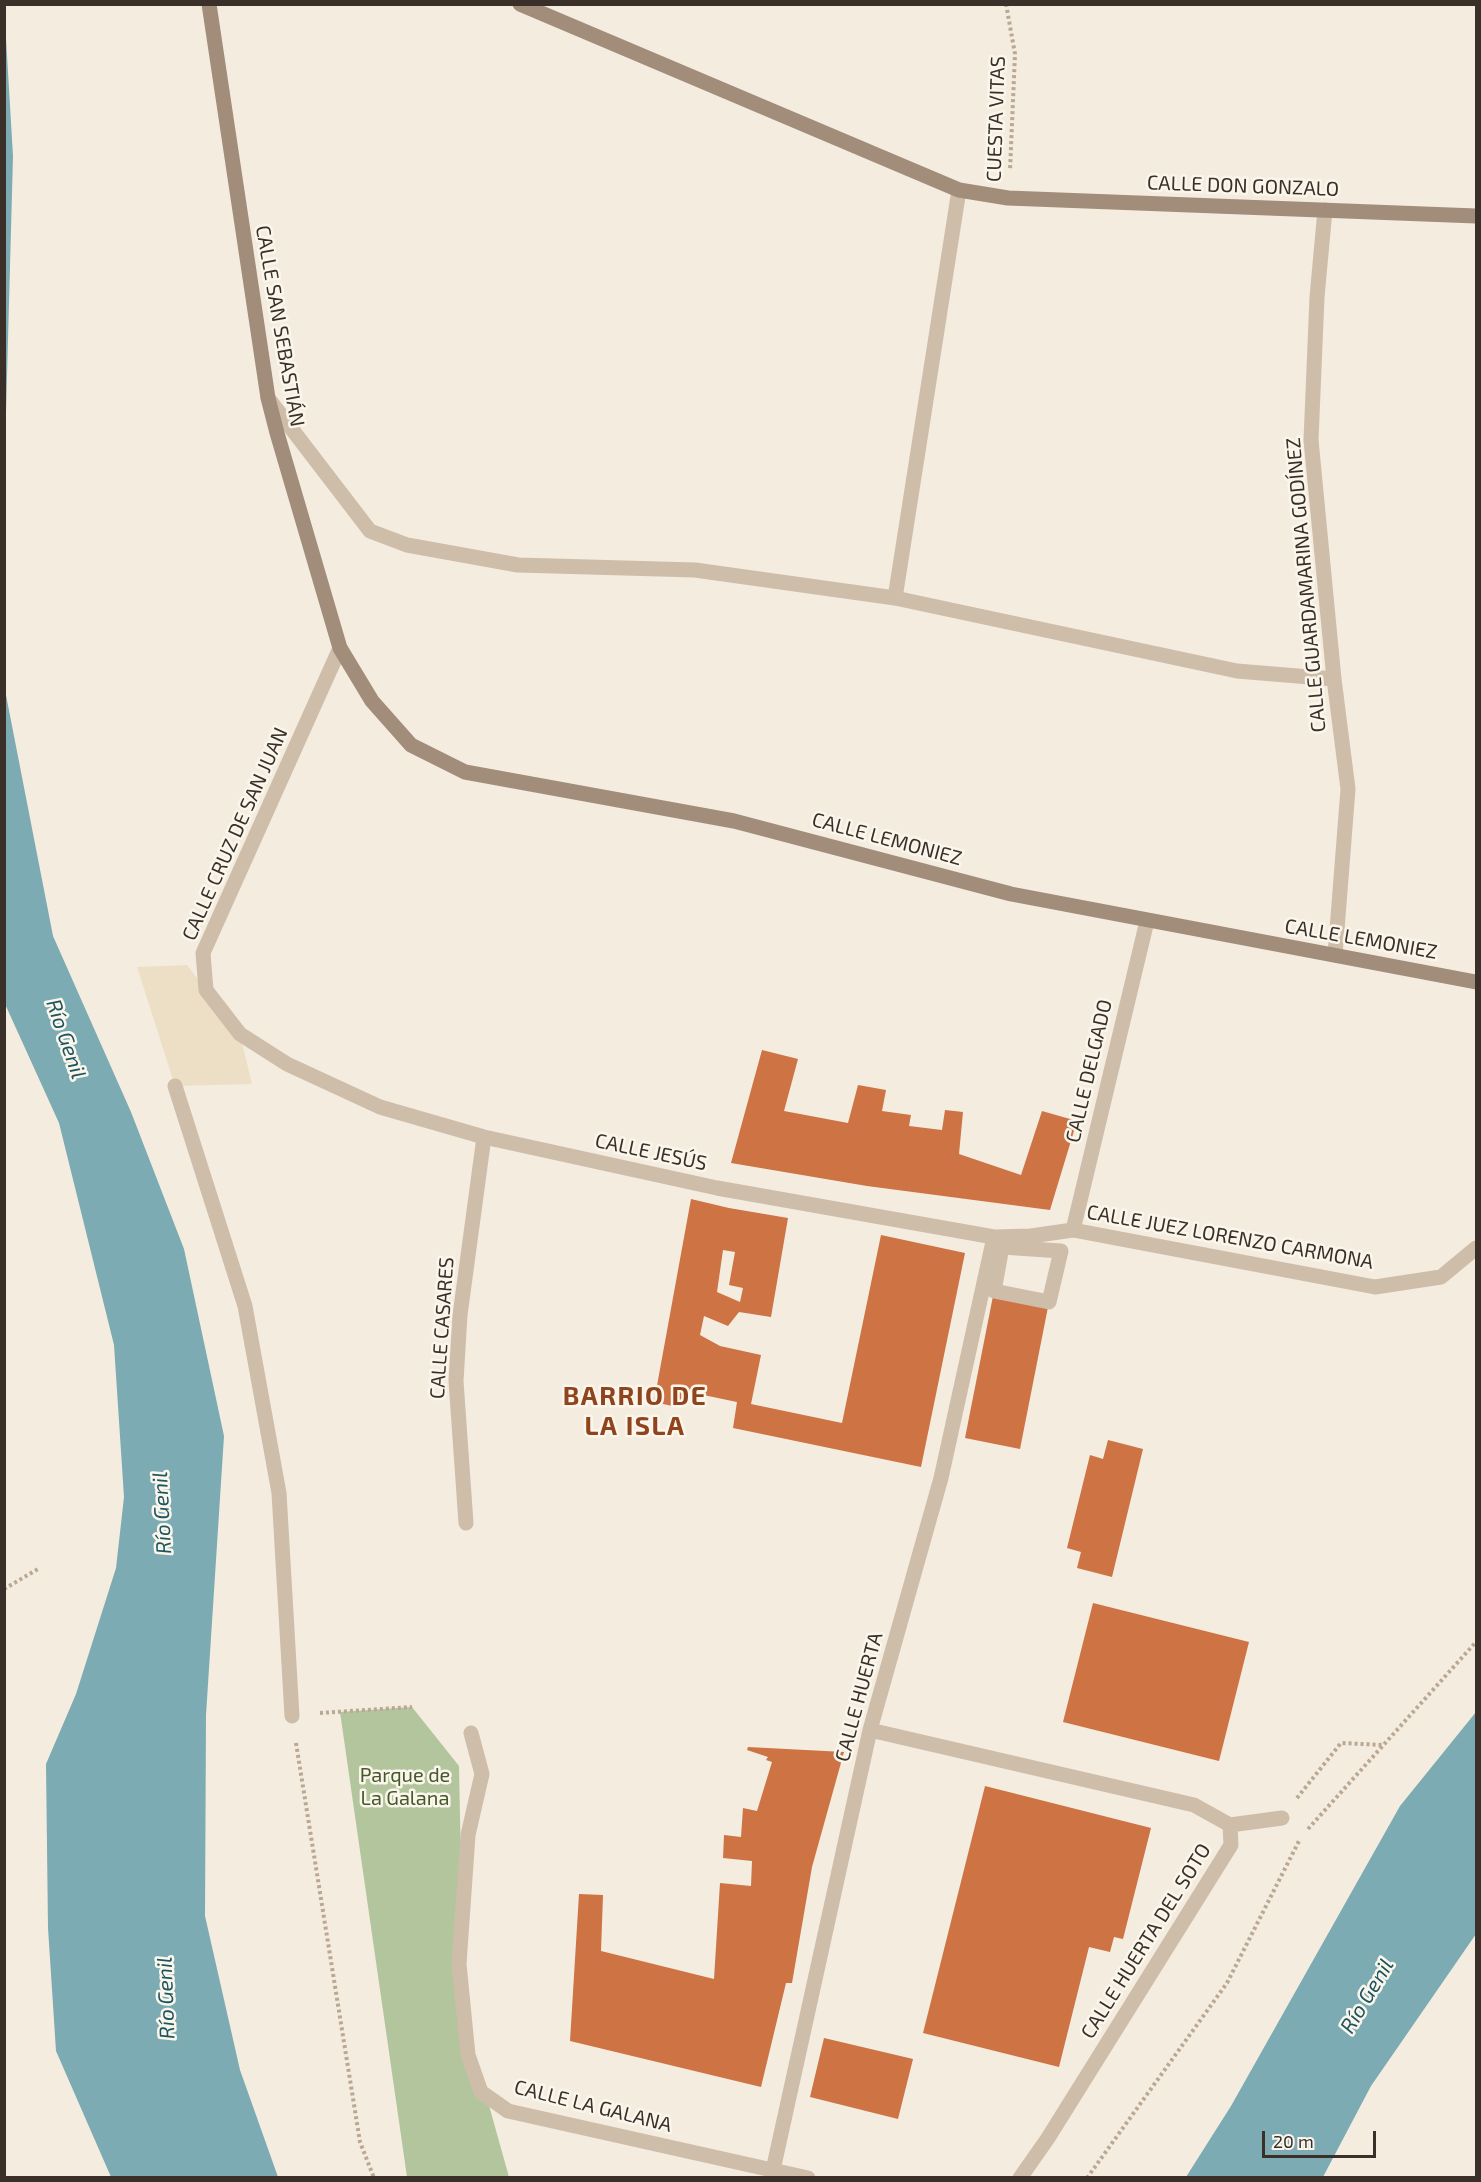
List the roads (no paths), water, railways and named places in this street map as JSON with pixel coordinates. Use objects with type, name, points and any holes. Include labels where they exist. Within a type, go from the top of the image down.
[{"type":"street","name":"CALLE SAN SEBASTIÁN","points":[[209,4],[268,398],[340,648]]},
{"type":"street","name":"CALLE DON GONZALO","points":[[520,4],[960,190],[1008,198],[1476,216]]},
{"type":"street","points":[[895,598],[960,190]]},
{"type":"street","name":"CALLE GUARDAMARINA GODÍNEZ","points":[[1325,210],[1317,297],[1311,440],[1334,679],[1348,789],[1335,955]]},
{"type":"street","points":[[268,398],[370,531],[407,545],[518,565],[695,570],[895,598],[1237,671],[1334,679]]},
{"type":"street","name":"CALLE LEMONIEZ","points":[[340,648],[372,701],[411,745],[465,772],[734,820],[1011,894],[1476,982]]},
{"type":"street","name":"CALLE CRUZ DE SAN JUAN","points":[[240,1034],[206,990],[204,953],[340,648]]},
{"type":"street","name":"CALLE DELGADO","points":[[1073,1230],[1147,921]]},
{"type":"street","name":"CALLE JESÚS","points":[[240,1034],[287,1064],[380,1107],[484,1137],[717,1188],[994,1237],[1031,1236],[1073,1230]]},
{"type":"street","points":[[175,1086],[247,1318],[279,1493],[292,1716]]},
{"type":"street","name":"CALLE CASARES","points":[[466,1523],[456,1382],[460,1315],[484,1137]]},
{"type":"street","name":"CALLE JUEZ LORENZO CARMONA","points":[[1073,1230],[1375,1287],[1441,1276],[1476,1248]]},
{"type":"street","name":"CALLE HUERTA","points":[[773,2170],[870,1730],[941,1478],[994,1237]]},
{"type":"street","points":[[1002,1247],[1061,1251],[1049,1302],[994,1291],[1002,1247]]},
{"type":"street","name":"CALLE HUERTA DEL SOTO","points":[[870,1730],[1194,1805],[1230,1825],[1231,1845],[1048,2138],[1020,2178]]},
{"type":"street","name":"CALLE LA GALANA","points":[[471,1733],[482,1774],[468,1835],[459,1964],[468,2055],[482,2092],[507,2110],[808,2178]]},
{"type":"street","points":[[1230,1825],[1282,1818]]},
{"type":"water","name":"Río Genil","points":[[4,5],[13,156],[5,450],[6,695],[53,936],[131,1112],[184,1249],[224,1436],[206,1715],[205,1916],[240,2070],[278,2177],[111,2177],[56,2051],[48,1928],[46,1764],[76,1694],[116,1568],[124,1497],[114,1345],[59,1123],[5,1004]]},
{"type":"water","name":"Río Genil","points":[[1476,1712],[1476,1934],[1371,2086],[1323,2177],[1186,2177],[1231,2106],[1400,1806]]},
{"type":"district","name":"BARRIO DE LA ISLA","points":[[635,1411]]},
{"type":"park label","name":"Parque de La Galana","points":[[405,1786]]}]
